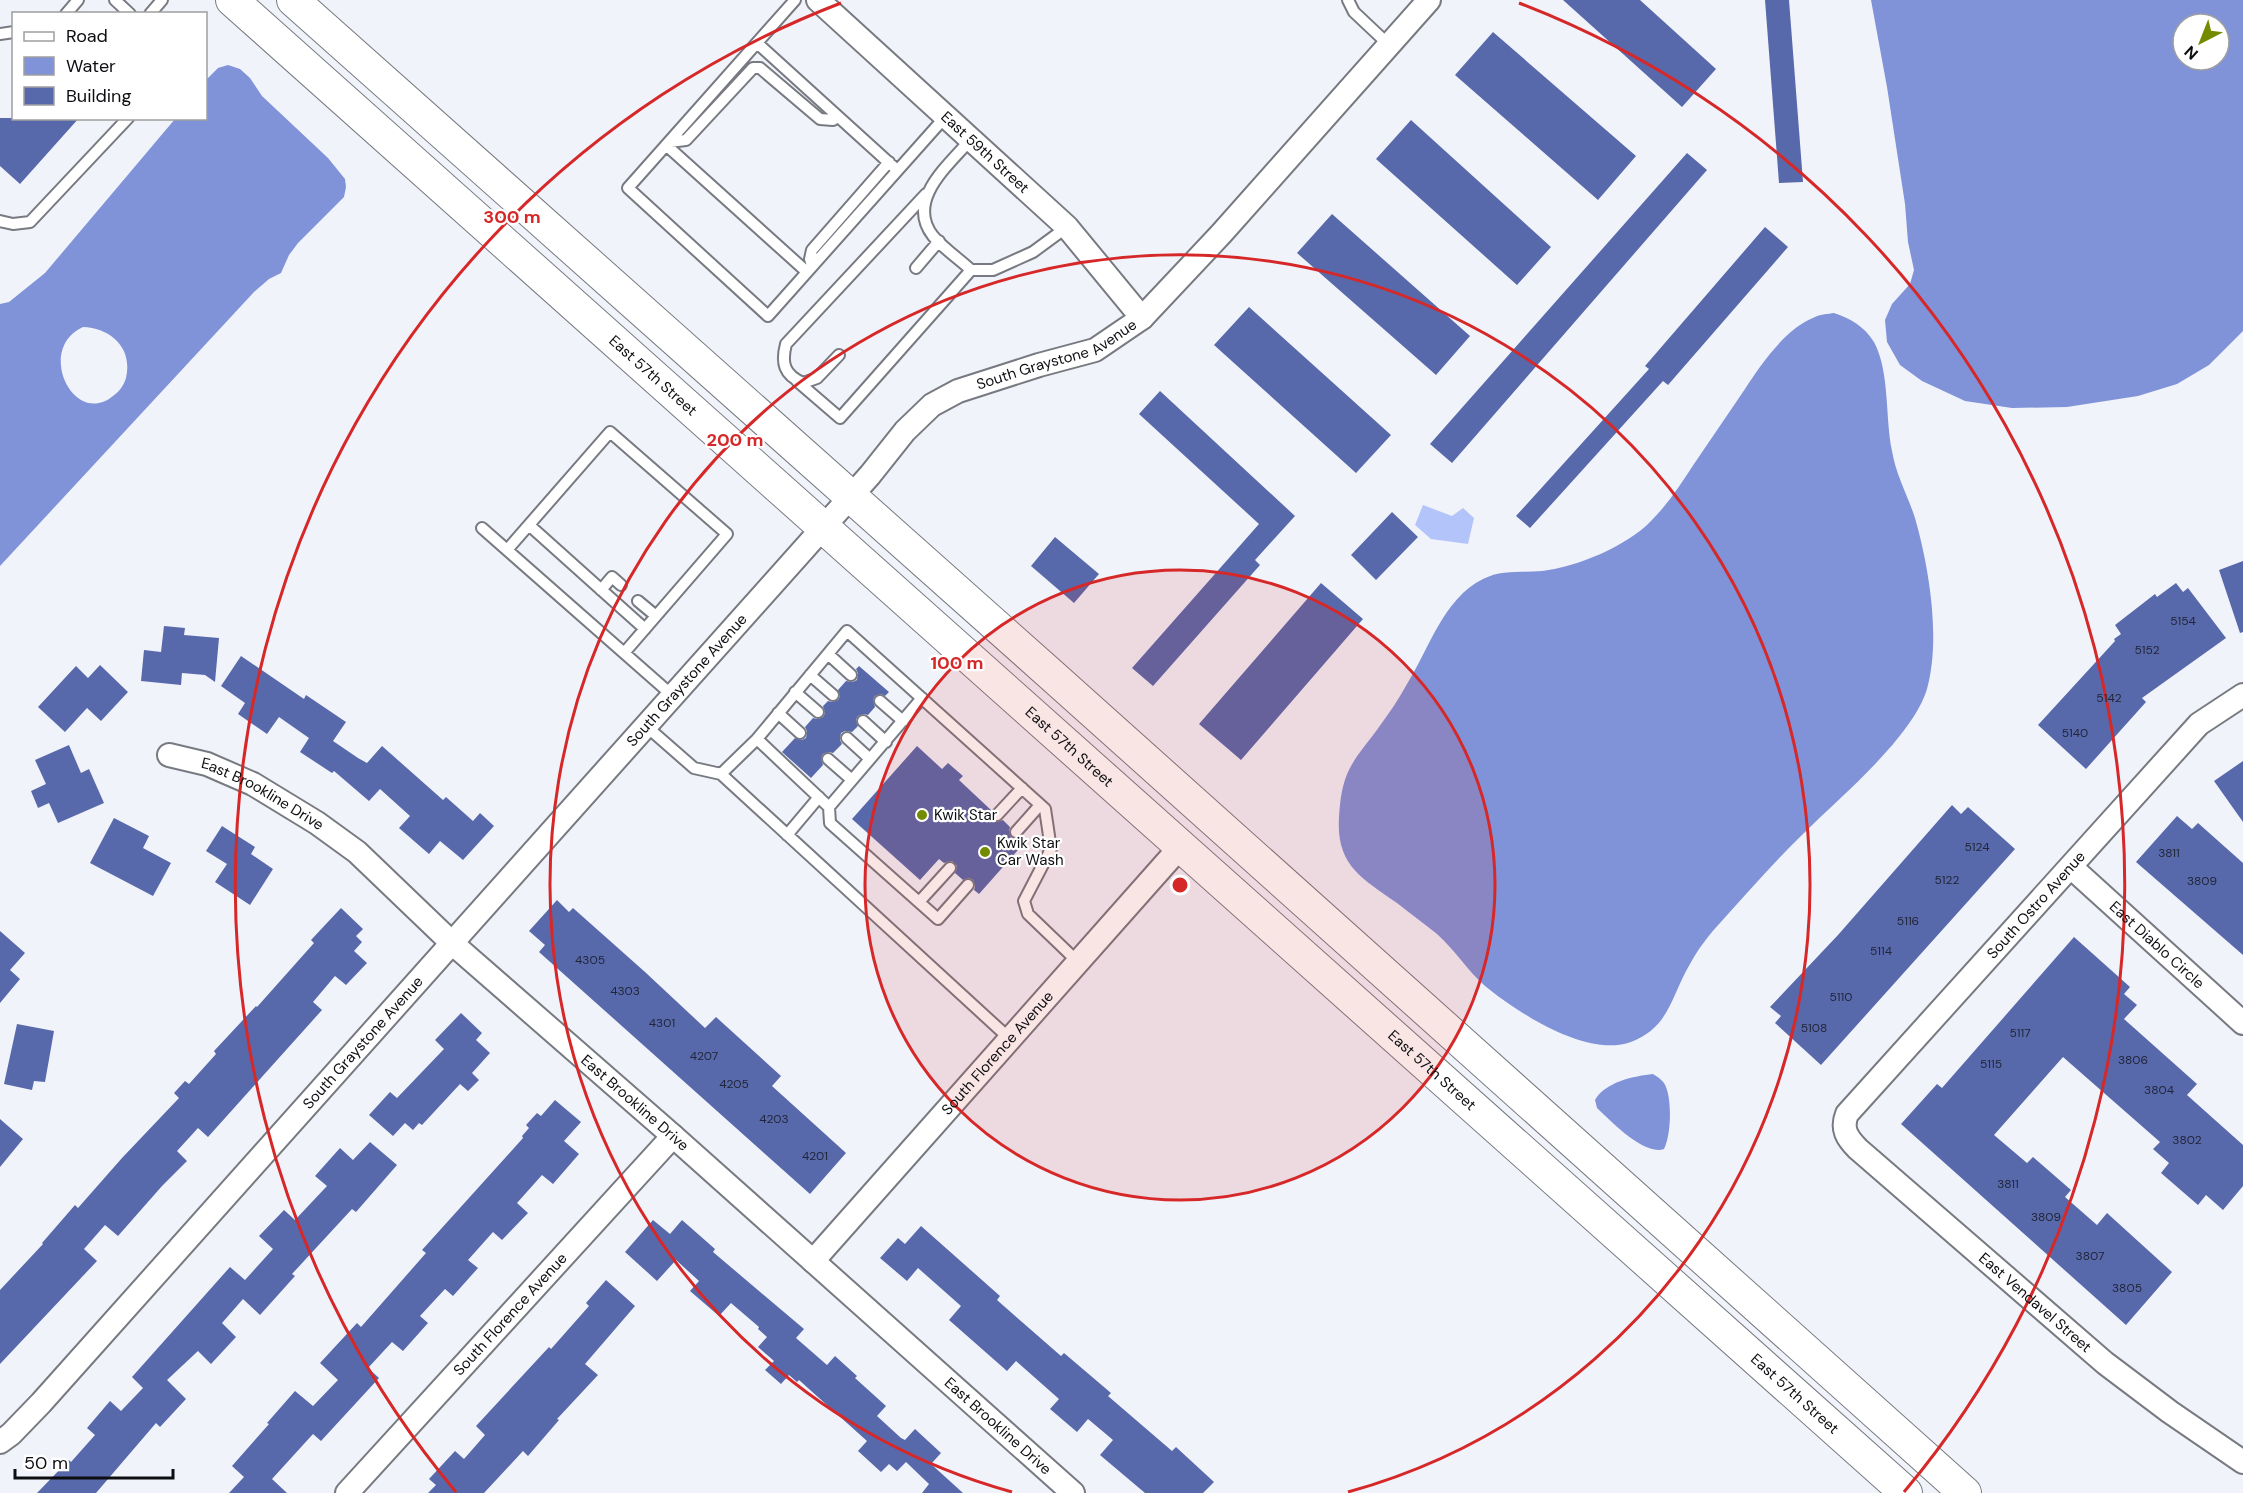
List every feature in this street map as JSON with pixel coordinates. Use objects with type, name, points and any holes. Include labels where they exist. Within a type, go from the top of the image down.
[{"type":"main road","name":"East 57th Street","points":[[232,0],[1906,1493]]},
{"type":"main road","points":[[292,0],[1965,1493]]},
{"type":"street","name":"East 59th Street","points":[[818,0],[1067,227],[1142,318]]},
{"type":"street","name":"South Graystone Avenue","points":[[0,1442],[41,1403],[453,944],[824,528],[905,431],[932,405],[958,391],[1095,350],[1142,318],[1221,234],[1429,0]]},
{"type":"street","name":"South Ostro Avenue","points":[[1844,1127],[1847,1114],[2199,724],[2243,695]]},
{"type":"street","name":"East Brookline Drive","points":[[170,755],[207,764],[253,784],[316,823],[357,852],[453,944],[1073,1493]]},
{"type":"street","name":"South Florence Avenue","points":[[813,1261],[1181,846]]},
{"type":"street","name":"East Diablo Circle","points":[[2071,867],[2243,1023]]},
{"type":"street","name":"East Vendavel Street","points":[[1844,1127],[1848,1139],[1857,1149],[2105,1363],[2170,1412],[2243,1462]]},
{"type":"street","name":"South Florence Avenue","points":[[347,1493],[673,1137]]},
{"type":"lane","points":[[68,12],[78,0]]},
{"type":"lane","points":[[115,0],[128,12]]},
{"type":"lane","points":[[152,12],[162,0]]},
{"type":"lane","points":[[795,0],[628,188],[768,316],[810,269],[893,166],[945,116]]},
{"type":"lane","points":[[1348,0],[1354,12],[1389,45]]},
{"type":"lane","points":[[757,43],[893,166]]},
{"type":"lane","points":[[668,143],[686,140],[753,68],[760,68],[820,119],[833,120],[838,117]]},
{"type":"lane","points":[[0,221],[13,224],[30,222],[126,120]]},
{"type":"lane","points":[[971,139],[926,194],[786,344],[784,368],[840,418],[971,270]]},
{"type":"lane","points":[[668,143],[810,269]]},
{"type":"lane","points":[[926,194],[923,208],[924,218],[933,235],[971,270],[993,270],[1033,252],[1067,227]]},
{"type":"lane","points":[[916,268],[939,241]]},
{"type":"lane","points":[[795,380],[803,383],[811,381],[823,372],[839,354]]},
{"type":"lane","points":[[507,550],[610,432],[727,534],[624,653]]},
{"type":"lane","points":[[529,525],[645,629]]},
{"type":"lane","points":[[482,528],[673,696]]},
{"type":"lane","points":[[601,590],[612,577],[621,585]]},
{"type":"lane","points":[[638,601],[656,616]]},
{"type":"lane","points":[[721,774],[757,739],[847,630],[1045,809],[1051,849],[1024,901],[1028,915],[1078,962]]},
{"type":"lane","points":[[828,654],[851,675]]},
{"type":"lane","points":[[810,675],[833,695]]},
{"type":"lane","points":[[795,692],[818,712]]},
{"type":"lane","points":[[829,807],[922,698]]},
{"type":"lane","points":[[880,701],[903,721]]},
{"type":"lane","points":[[778,713],[800,733]]},
{"type":"lane","points":[[863,721],[886,742]]},
{"type":"lane","points":[[646,726],[694,768],[721,774],[1010,1039]]},
{"type":"lane","points":[[847,738],[870,759]]},
{"type":"lane","points":[[757,739],[829,807],[830,823],[938,919],[968,885]]},
{"type":"lane","points":[[828,759],[852,780]]},
{"type":"lane","points":[[997,815],[1022,788]]},
{"type":"lane","points":[[787,835],[819,797]]},
{"type":"lane","points":[[1016,832],[1040,805]]},
{"type":"lane","points":[[919,902],[950,868]]},
{"type":"shaded area","points":[[1423,505],[1452,516],[1463,508],[1474,518],[1468,544],[1431,539],[1415,525]]},
{"type":"water","points":[[1871,0],[2243,0],[2243,331],[2209,365],[2177,384],[2138,396],[2067,407],[2012,408],[1965,401],[1922,381],[1900,365],[1887,342],[1885,320],[1892,304],[1910,284],[1914,270],[1908,242],[1905,204]]},
{"type":"water","points":[[228,65],[240,69],[250,78],[262,96],[328,158],[345,179],[344,197],[298,243],[289,255],[281,273],[269,279],[254,292],[0,566],[0,304],[9,302],[45,273],[174,120],[207,120],[207,79],[218,68]],"holes":[[[83,327],[103,331],[118,342],[123,349],[127,367],[126,378],[123,386],[113,396],[99,403],[85,402],[74,394],[65,382],[61,367],[62,352],[69,338]]]},
{"type":"water","points":[[1834,313],[1851,321],[1866,332],[1874,342],[1883,367],[1894,460],[1915,518],[1929,580],[1933,648],[1927,689],[1919,708],[1891,747],[1750,889],[1708,937],[1690,964],[1668,1009],[1654,1028],[1631,1042],[1613,1045],[1594,1044],[1574,1038],[1534,1020],[1499,997],[1479,980],[1437,934],[1372,886],[1353,869],[1342,847],[1339,833],[1340,802],[1346,777],[1357,757],[1401,695],[1438,626],[1457,599],[1469,588],[1490,576],[1542,571],[1570,565],[1601,554],[1641,530],[1674,494],[1775,348],[1804,322],[1820,315]]},
{"type":"water","points":[[1653,1074],[1665,1085],[1670,1110],[1664,1149],[1656,1150],[1638,1143],[1619,1129],[1597,1108],[1595,1100],[1613,1084],[1637,1076]]},
{"type":"building","points":[[1563,0],[1640,0],[1716,69],[1682,107]]},
{"type":"building","points":[[1765,0],[1789,0],[1803,182],[1779,183]]},
{"type":"building","points":[[1493,32],[1636,156],[1598,200],[1455,75]]},
{"type":"building","points":[[0,118],[77,120],[20,184],[0,166]]},
{"type":"building","points":[[1411,120],[1551,247],[1517,285],[1376,159]]},
{"type":"building","points":[[1687,153],[1707,170],[1452,463],[1430,444]]},
{"type":"building","points":[[1332,214],[1470,336],[1436,375],[1297,253]]},
{"type":"building","points":[[1765,227],[1788,247],[1668,385],[1663,381],[1530,528],[1516,516],[1649,369],[1645,366]]},
{"type":"building","points":[[1249,307],[1391,435],[1356,473],[1214,345]]},
{"type":"building","points":[[1160,391],[1295,516],[1255,560],[1260,565],[1153,686],[1132,668],[1259,524],[1139,414]]},
{"type":"building","points":[[1392,512],[1418,537],[1376,580],[1351,555]]},
{"type":"building","points":[[1055,537],[1099,574],[1074,603],[1031,566]]},
{"type":"building","points":[[2243,561],[2243,632],[2240,633],[2219,570]]},
{"type":"building","points":[[1321,583],[1363,619],[1241,760],[1199,724]]},
{"type":"building","points":[[2176,583],[2183,592],[2188,588],[2226,638],[2142,698],[2146,702],[2086,769],[2038,725],[2115,641],[2114,639],[2121,634],[2115,625],[2155,594],[2157,597]]},
{"type":"building","points":[[164,626],[185,628],[184,635],[219,638],[215,682],[205,675],[182,673],[181,685],[141,681],[144,650],[161,652]]},
{"type":"building","points":[[241,656],[304,699],[306,695],[346,722],[333,741],[358,758],[367,763],[382,746],[443,800],[446,797],[473,821],[480,813],[494,826],[463,860],[440,841],[429,854],[399,828],[410,816],[380,789],[369,801],[334,771],[332,773],[300,752],[309,738],[279,717],[267,734],[238,714],[245,703],[221,686]]},
{"type":"building","points":[[100,665],[128,692],[101,721],[87,708],[65,732],[38,707],[76,666],[88,678]]},
{"type":"building","points":[[859,666],[889,692],[885,696],[881,694],[875,696],[873,700],[875,707],[868,715],[858,716],[856,720],[858,726],[852,732],[841,733],[842,744],[833,753],[823,754],[821,758],[823,765],[811,778],[782,752],[795,738],[802,740],[806,738],[805,727],[813,718],[823,717],[825,713],[823,706],[828,701],[838,700],[840,696],[838,690],[846,681],[857,680],[856,669]]},
{"type":"building","points":[[69,745],[81,773],[89,769],[104,803],[58,823],[49,803],[38,808],[31,791],[46,784],[35,760]]},
{"type":"building","name":"Kwik Star","points":[[917,746],[942,769],[948,763],[963,776],[959,780],[991,810],[992,820],[996,822],[1003,820],[1010,827],[1011,837],[1015,839],[1022,837],[1026,841],[979,894],[974,890],[973,880],[969,878],[963,880],[955,873],[957,866],[952,861],[944,863],[939,859],[920,880],[852,819]]},
{"type":"building","points":[[2243,761],[2243,822],[2214,781]]},
{"type":"building","points":[[1952,805],[1961,814],[1968,807],[2015,849],[1821,1065],[1775,1023],[1781,1016],[1770,1007],[1838,935]]},
{"type":"building","points":[[2177,816],[2192,829],[2198,823],[2243,863],[2243,955],[2136,862]]},
{"type":"building","points":[[114,818],[149,836],[143,848],[171,863],[153,896],[90,863]]},
{"type":"building","points":[[222,826],[255,847],[251,854],[273,869],[250,905],[215,882],[227,864],[206,851]]},
{"type":"building","points":[[557,900],[569,912],[573,908],[705,1028],[716,1017],[781,1076],[772,1086],[846,1153],[810,1194],[539,952],[545,945],[529,931]]},
{"type":"building","points":[[341,908],[363,929],[356,936],[362,942],[354,951],[367,963],[346,985],[335,976],[313,1002],[322,1010],[208,1137],[198,1128],[177,1151],[187,1161],[118,1236],[105,1225],[84,1249],[97,1261],[0,1364],[0,1290],[43,1244],[75,1205],[78,1208],[179,1098],[174,1093],[185,1081],[189,1084],[216,1054],[214,1051],[314,943],[311,940]]},
{"type":"building","points":[[0,931],[25,953],[10,970],[20,979],[0,1003]]},
{"type":"building","points":[[2074,937],[2130,987],[2124,994],[2137,1005],[2124,1019],[2197,1084],[2187,1095],[2243,1145],[2243,1186],[2223,1210],[2206,1195],[2198,1205],[2161,1173],[2169,1163],[2153,1149],[2160,1142],[2063,1057],[1994,1135],[2027,1163],[2033,1157],[2071,1190],[2065,1197],[2097,1225],[2107,1213],[2172,1272],[2126,1325],[1901,1124],[1937,1084],[1942,1088]]},
{"type":"building","points":[[461,1013],[482,1033],[476,1040],[490,1053],[472,1073],[479,1080],[468,1091],[460,1084],[422,1125],[419,1123],[413,1130],[405,1123],[393,1136],[369,1115],[390,1092],[397,1098],[444,1049],[435,1040]]},
{"type":"building","points":[[17,1024],[54,1031],[45,1082],[34,1081],[32,1090],[4,1084]]},
{"type":"building","points":[[555,1100],[581,1122],[564,1141],[579,1154],[553,1184],[542,1175],[517,1203],[528,1213],[502,1240],[493,1232],[468,1260],[478,1268],[453,1296],[445,1289],[420,1316],[428,1323],[403,1351],[392,1342],[368,1368],[379,1378],[321,1441],[313,1434],[272,1479],[287,1493],[229,1493],[244,1477],[232,1466],[269,1424],[267,1423],[295,1391],[313,1406],[338,1380],[320,1363],[357,1323],[361,1327],[426,1253],[422,1250],[523,1138],[522,1136],[529,1128],[526,1125],[537,1113],[541,1116]]},
{"type":"building","points":[[0,1119],[23,1139],[0,1167]]},
{"type":"building","points":[[370,1142],[397,1165],[356,1212],[352,1209],[292,1274],[295,1276],[260,1315],[243,1299],[222,1323],[236,1337],[211,1364],[198,1351],[167,1380],[186,1399],[160,1427],[156,1423],[96,1493],[37,1493],[69,1460],[71,1462],[95,1435],[87,1428],[110,1401],[121,1411],[143,1388],[132,1377],[230,1267],[245,1280],[273,1249],[259,1236],[284,1210],[295,1220],[327,1186],[315,1176],[340,1148],[353,1160]]},
{"type":"building","points":[[653,1220],[670,1234],[682,1220],[715,1249],[713,1252],[804,1329],[796,1338],[827,1365],[835,1356],[857,1376],[855,1378],[886,1406],[877,1416],[901,1438],[905,1440],[915,1429],[941,1453],[931,1464],[963,1493],[922,1493],[929,1484],[906,1462],[897,1471],[889,1464],[881,1472],[858,1451],[867,1441],[799,1380],[797,1382],[789,1375],[781,1384],[765,1370],[774,1361],[758,1347],[767,1337],[731,1303],[719,1316],[690,1291],[699,1281],[676,1260],[657,1281],[625,1252]]},
{"type":"building","points":[[921,1226],[1000,1296],[997,1300],[1061,1356],[1064,1353],[1111,1393],[1108,1396],[1172,1451],[1176,1447],[1214,1482],[1203,1493],[1145,1493],[1100,1455],[1113,1440],[1088,1419],[1077,1432],[1050,1409],[1059,1399],[1016,1361],[1007,1371],[949,1320],[961,1306],[918,1268],[907,1281],[880,1258],[898,1238],[905,1244]]},
{"type":"building","points":[[606,1280],[635,1306],[585,1364],[598,1375],[557,1419],[559,1420],[528,1456],[523,1451],[484,1493],[428,1493],[436,1485],[429,1479],[455,1451],[464,1459],[485,1435],[476,1426],[549,1347],[551,1349],[589,1306],[586,1303]]},
{"type":"place","name":"Kwik Star","points":[[922,815]]},
{"type":"place","name":"Kwik Star Car Wash","points":[[985,852]]}]
